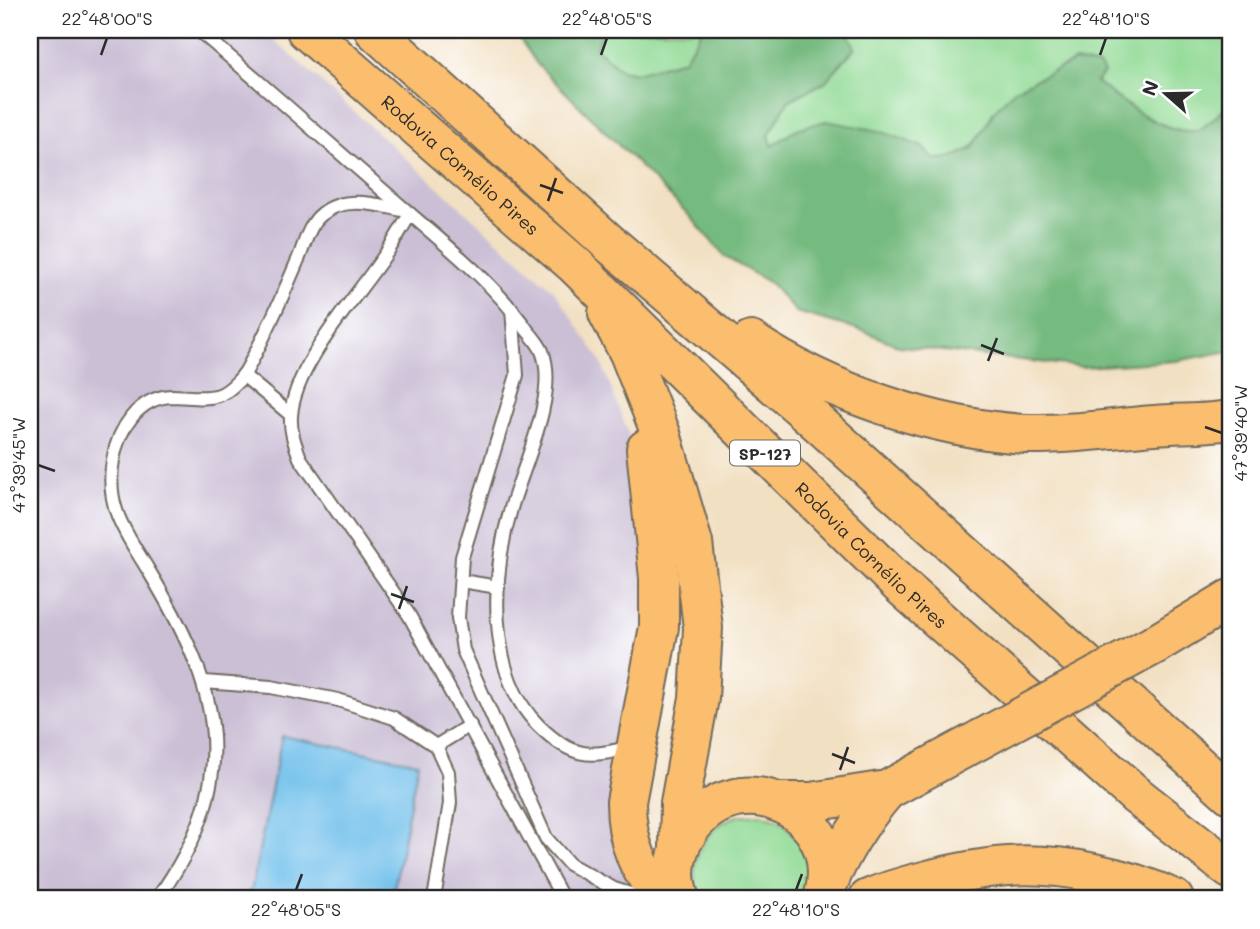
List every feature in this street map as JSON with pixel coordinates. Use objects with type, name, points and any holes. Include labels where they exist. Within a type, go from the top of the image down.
[{"type":"main road","name":"Rodovia Cornélio Pires","points":[[306,30],[575,265],[899,584],[1138,796],[1230,869]]},
{"type":"main road","name":"SP-127","points":[[374,30],[609,243],[817,422],[1230,794]]},
{"type":"main road","points":[[609,243],[780,360],[843,391],[905,411],[965,426],[1026,434],[1230,420]]},
{"type":"main road","points":[[575,265],[605,306],[629,354],[661,433],[693,543],[701,616],[699,698],[680,803],[680,847],[675,869],[680,899]]},
{"type":"main road","points":[[629,354],[650,476],[659,578],[659,626],[626,802],[629,838],[639,866],[661,893],[671,899]]},
{"type":"main road","points":[[680,847],[691,825],[709,809],[732,799],[757,796],[780,802],[811,802],[887,790],[1154,645],[1230,599]]},
{"type":"main road","points":[[825,893],[860,821],[887,790]]},
{"type":"main road","points":[[780,802],[802,816],[818,836],[827,860],[825,893]]},
{"type":"main road","points":[[868,899],[885,891],[948,875],[1010,866],[1072,869],[1152,889],[1174,899]]},
{"type":"lane","points":[[198,30],[408,212],[512,309],[541,350],[547,367],[547,385],[530,453],[512,505],[498,566],[497,616],[507,672],[536,723],[555,741],[579,753],[604,754],[637,745]]},
{"type":"lane","points":[[157,899],[174,876],[199,827],[215,761],[213,721],[204,682],[184,634],[122,530],[114,509],[113,460],[125,425],[152,399],[221,394],[243,375],[260,345],[316,219],[333,207],[350,203],[369,203],[408,212]]},
{"type":"lane","points":[[408,212],[386,254],[315,354],[301,379],[291,415],[292,435],[300,458],[409,615],[470,725],[540,841],[569,864],[614,889],[646,899]]},
{"type":"lane","points":[[512,309],[517,375],[463,557],[458,618],[463,650],[563,899]]},
{"type":"lane","points":[[243,375],[291,415]]},
{"type":"lane","points":[[461,581],[498,587]]},
{"type":"lane","points":[[204,682],[271,687],[338,700],[394,718],[436,746],[448,772],[450,803],[434,899]]},
{"type":"lane","points":[[436,746],[470,725]]},
{"type":"shaded area","points":[[30,30],[263,30],[555,292],[600,359],[628,433],[644,496],[648,612],[624,737],[649,899],[30,899]]},
{"type":"green space","points":[[514,30],[603,30],[596,49],[621,70],[636,73],[684,60],[702,30],[843,30],[849,35],[855,48],[825,82],[788,101],[769,135],[772,146],[797,129],[826,121],[880,131],[921,146],[934,159],[948,159],[974,148],[994,111],[1015,89],[1075,61],[1100,66],[1104,73],[1096,82],[1145,116],[1175,129],[1200,129],[1230,104],[1230,351],[1176,361],[1083,367],[899,346],[864,331],[796,312],[770,283],[725,257],[689,215],[537,64]]},
{"type":"green space","points":[[603,30],[702,30],[684,60],[636,73],[621,70],[596,49]]},
{"type":"green space","points":[[843,30],[1230,30],[1230,104],[1200,129],[1175,129],[1145,116],[1096,82],[994,111],[973,146],[966,152],[947,158],[934,159],[921,146],[797,129],[772,146],[769,135],[788,101],[825,82],[849,35]]},
{"type":"green space","points":[[760,814],[782,821],[811,857],[808,899],[700,899],[694,874],[700,849],[707,838],[715,828],[726,821],[738,816]]},
{"type":"water","points":[[282,736],[418,763],[392,899],[245,899],[246,892],[251,892]]}]
